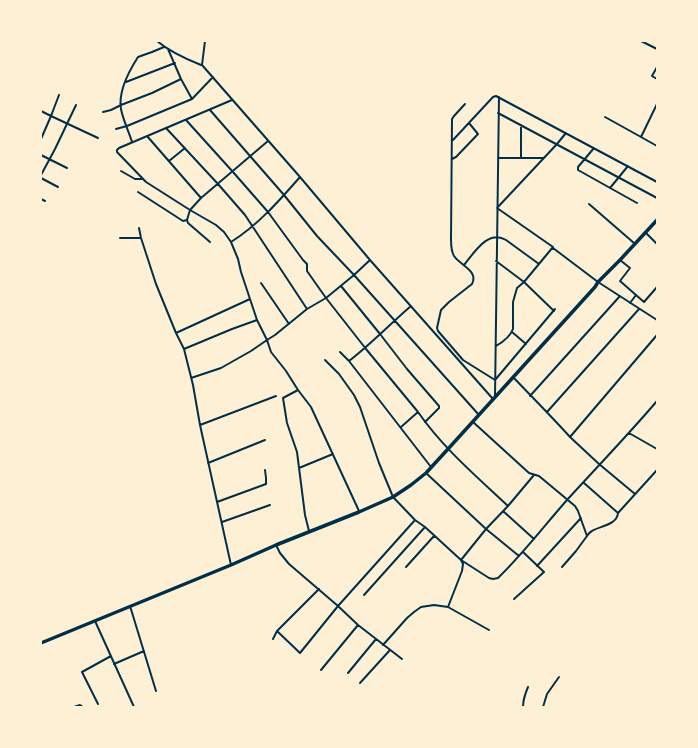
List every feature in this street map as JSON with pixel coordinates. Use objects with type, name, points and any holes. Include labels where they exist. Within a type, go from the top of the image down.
[{"type":"main road","points":[[41,643],[359,512],[393,497],[411,485],[448,449],[598,282],[657,220]]},
{"type":"street","points":[[157,41],[164,47],[190,61],[202,65],[370,260],[494,397]]},
{"type":"street","points":[[202,65],[205,41]]},
{"type":"street","points":[[641,41],[657,49]]},
{"type":"street","points":[[132,142],[121,110],[121,98],[126,82],[138,57],[164,47]]},
{"type":"street","points":[[168,49],[181,79],[192,99]]},
{"type":"street","points":[[126,82],[175,64]]},
{"type":"street","points":[[657,66],[652,76],[657,79]]},
{"type":"street","points":[[116,129],[127,126],[192,99],[213,77]]},
{"type":"street","points":[[103,112],[152,94],[181,79]]},
{"type":"street","points":[[41,139],[59,95]]},
{"type":"street","points":[[452,141],[493,97],[496,96],[657,182]]},
{"type":"street","points":[[494,397],[499,97]]},
{"type":"street","points":[[232,100],[132,142],[119,148],[117,152],[146,182],[216,225],[224,232],[231,242],[238,259],[257,320],[271,352],[311,407],[359,512]]},
{"type":"street","points":[[465,104],[452,119],[450,239],[455,257],[472,273],[474,281],[449,302],[442,310],[437,328],[460,356],[495,380]]},
{"type":"street","points":[[641,137],[657,104]]},
{"type":"street","points":[[58,187],[41,176],[76,105]]},
{"type":"street","points":[[210,110],[317,236],[354,275],[478,416]]},
{"type":"street","points":[[41,111],[98,138]]},
{"type":"street","points":[[498,113],[657,198]]},
{"type":"street","points":[[605,117],[657,146]]},
{"type":"street","points":[[186,120],[268,212],[307,264],[307,271],[326,298],[425,422],[448,449],[508,506]]},
{"type":"street","points":[[452,159],[456,157],[478,134],[469,123]]},
{"type":"street","points":[[521,158],[522,125]]},
{"type":"street","points":[[166,128],[245,215],[307,309]]},
{"type":"street","points":[[497,208],[566,133]]},
{"type":"street","points":[[147,136],[201,198]]},
{"type":"street","points":[[210,242],[188,223],[187,220],[190,210],[201,198],[268,141]]},
{"type":"street","points":[[169,161],[185,148]]},
{"type":"street","points":[[594,148],[578,167],[578,170],[637,203]]},
{"type":"street","points":[[41,155],[68,168]]},
{"type":"street","points":[[498,158],[543,158]]},
{"type":"street","points":[[610,188],[628,166]]},
{"type":"street","points":[[121,171],[135,179],[143,179]]},
{"type":"street","points":[[231,242],[268,212],[300,177]]},
{"type":"street","points":[[138,192],[183,221],[187,220]]},
{"type":"street","points":[[41,200],[45,202]]},
{"type":"street","points":[[589,204],[635,244]]},
{"type":"street","points":[[497,208],[553,247],[598,282],[657,320]]},
{"type":"street","points":[[139,228],[156,284],[184,349],[231,565]]},
{"type":"street","points":[[646,233],[657,244]]},
{"type":"street","points":[[464,265],[484,242],[489,238],[497,236],[502,237],[539,264]]},
{"type":"street","points":[[120,238],[141,238]]},
{"type":"street","points":[[496,346],[506,340],[512,332],[513,302],[518,288],[553,247]]},
{"type":"street","points":[[191,378],[221,368],[251,351],[275,335],[307,309],[326,298],[370,260]]},
{"type":"street","points":[[620,260],[630,268],[620,281],[644,302],[657,287]]},
{"type":"street","points":[[495,380],[555,310],[524,282],[496,261]]},
{"type":"street","points":[[261,283],[289,324]]},
{"type":"street","points":[[341,286],[407,369],[439,406],[438,411],[425,422]]},
{"type":"street","points":[[630,303],[636,295]]},
{"type":"street","points":[[530,396],[620,296]]},
{"type":"street","points":[[176,333],[250,300]]},
{"type":"street","points":[[349,361],[366,349],[411,306]]},
{"type":"street","points":[[548,412],[640,309]]},
{"type":"street","points":[[184,349],[257,320]]},
{"type":"street","points":[[512,332],[526,344]]},
{"type":"street","points":[[570,436],[657,335]]},
{"type":"street","points":[[340,352],[349,361],[431,466]]},
{"type":"street","points":[[325,360],[339,374],[354,395],[360,407],[379,463],[393,497],[416,520],[461,560],[493,579],[498,578],[523,552],[599,464],[657,401]]},
{"type":"street","points":[[513,377],[530,396],[548,412],[599,464],[635,494]]},
{"type":"street","points":[[298,390],[283,398],[287,423],[297,452],[305,515],[309,532]]},
{"type":"street","points":[[200,425],[276,396]]},
{"type":"street","points":[[401,427],[418,412]]},
{"type":"street","points":[[473,422],[529,473],[540,476],[568,499],[578,511],[587,536]]},
{"type":"street","points":[[629,433],[657,449]]},
{"type":"street","points":[[208,463],[265,440]]},
{"type":"street","points":[[299,468],[333,454]]},
{"type":"street","points":[[217,502],[266,484],[265,470]]},
{"type":"street","points":[[562,567],[592,531],[617,519],[618,513],[657,470]]},
{"type":"street","points":[[426,472],[486,529],[519,556]]},
{"type":"street","points":[[461,560],[486,529],[534,475]]},
{"type":"street","points":[[584,483],[618,513]]},
{"type":"street","points":[[222,522],[270,505]]},
{"type":"street","points":[[503,511],[534,539]]},
{"type":"street","points":[[537,566],[581,518]]},
{"type":"street","points":[[277,631],[300,653],[338,606],[416,520]]},
{"type":"street","points":[[364,595],[425,527]]},
{"type":"street","points":[[406,567],[434,536]]},
{"type":"street","points":[[276,545],[280,553],[289,564],[358,625],[402,659]]},
{"type":"street","points":[[514,599],[544,572],[523,552]]},
{"type":"street","points":[[448,607],[462,571],[463,564],[461,560]]},
{"type":"street","points":[[273,638],[277,631],[319,589]]},
{"type":"street","points":[[383,645],[407,618],[420,607],[434,605],[448,607],[489,630]]},
{"type":"street","points":[[130,606],[156,691]]},
{"type":"street","points":[[95,621],[134,707]]},
{"type":"street","points":[[321,670],[358,625]]},
{"type":"street","points":[[348,673],[376,639]]},
{"type":"street","points":[[360,683],[390,650]]},
{"type":"street","points":[[114,664],[144,651]]},
{"type":"street","points":[[98,704],[82,672],[111,656]]},
{"type":"street","points":[[543,707],[547,694],[558,677]]},
{"type":"street","points":[[523,707],[525,694],[528,688]]},
{"type":"street","points":[[74,707],[80,705],[84,707]]}]
